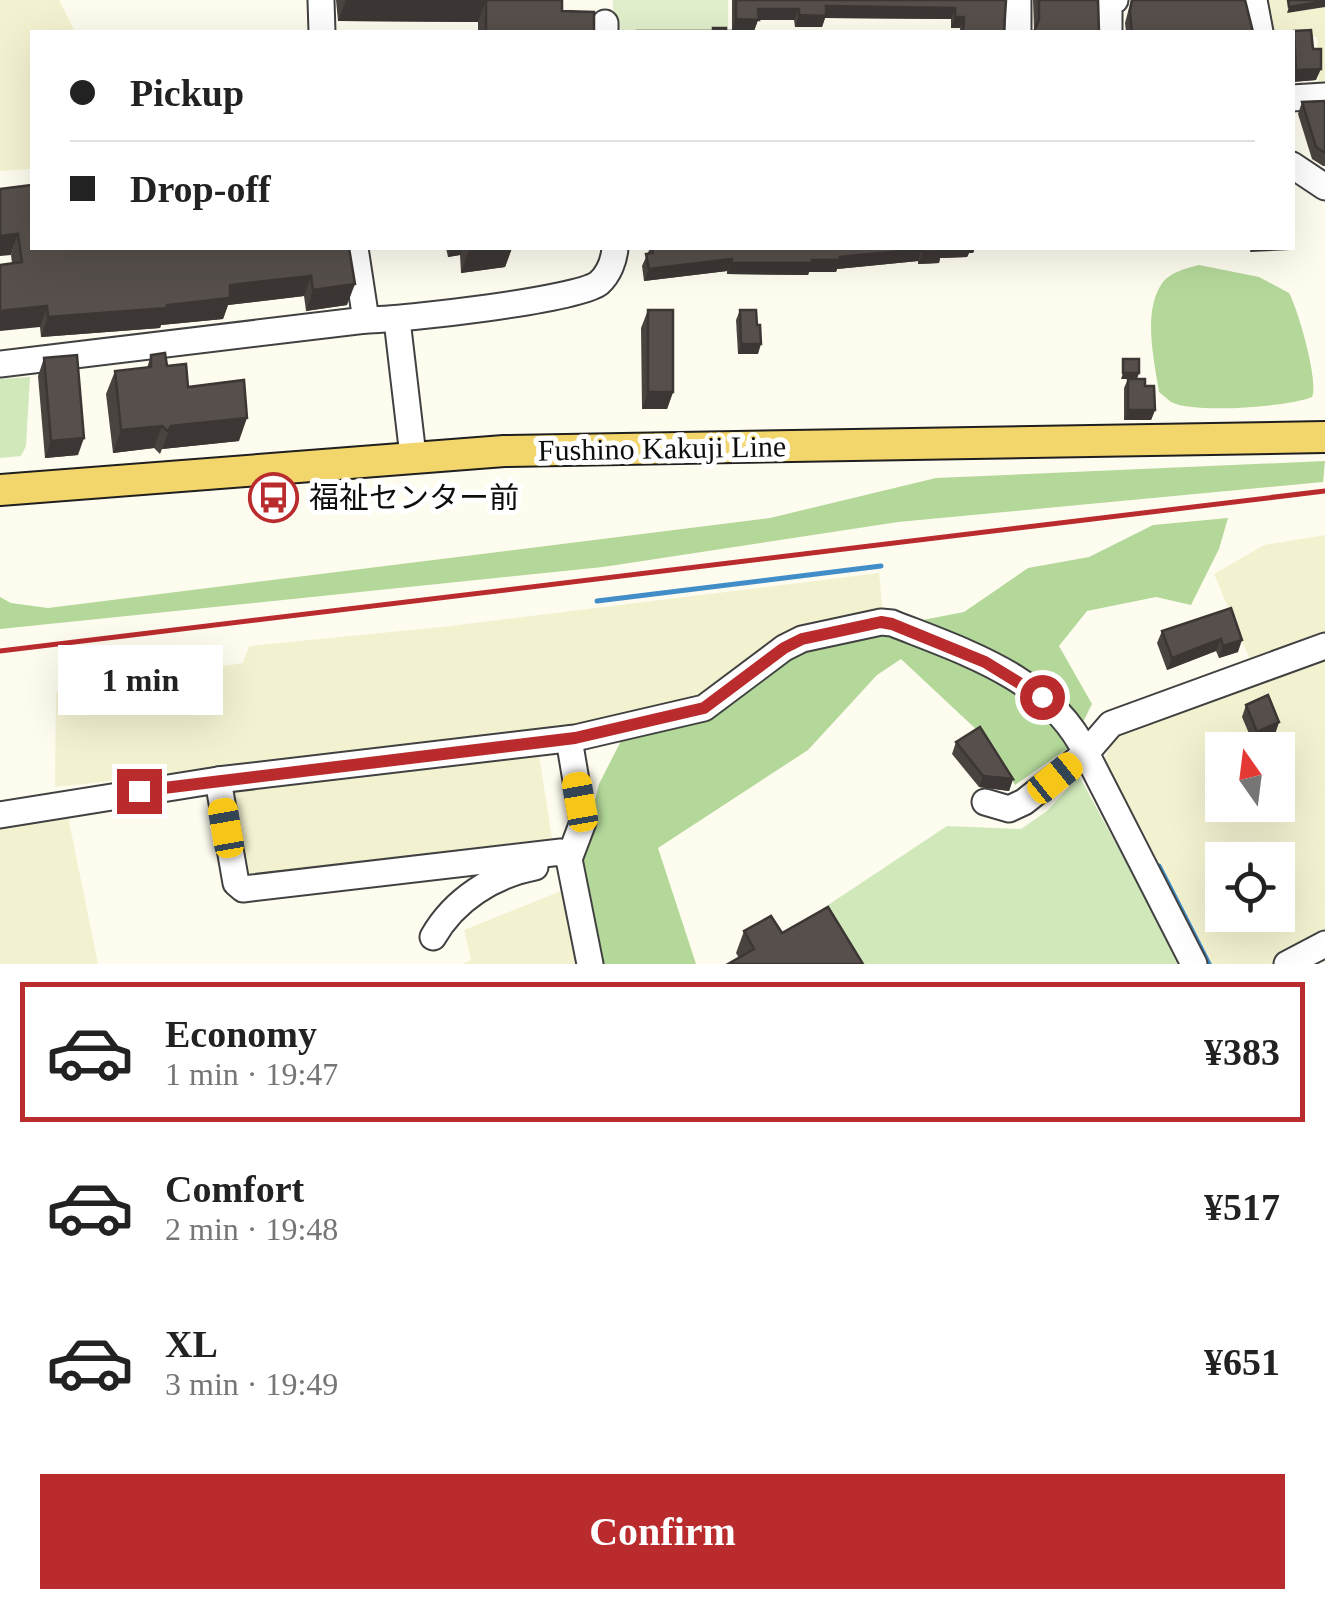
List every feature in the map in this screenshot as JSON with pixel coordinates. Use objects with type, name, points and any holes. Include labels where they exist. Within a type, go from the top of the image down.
[{"type":"main road","name":"Fushino Kakuji Line","points":[[0,490],[504,450],[1325,438]]},
{"type":"street","points":[[321,0],[322,30]]},
{"type":"street","points":[[1018,0],[1018,30]]},
{"type":"street","points":[[1109,30],[1110,1],[1115,0]]},
{"type":"street","points":[[1254,0],[1260,30]]},
{"type":"street","points":[[1295,98],[1325,96]]},
{"type":"street","points":[[1295,167],[1325,187]]},
{"type":"street","points":[[355,250],[366,320]]},
{"type":"street","points":[[0,364],[366,320],[397,320],[586,290],[608,272],[614,250]]},
{"type":"street","points":[[397,320],[414,456]]},
{"type":"street","points":[[0,816],[218,780],[569,739],[704,708],[784,648],[802,639],[881,622],[956,648],[1023,683],[1060,711],[1074,729],[1194,964]]},
{"type":"street","points":[[986,802],[1009,809],[1024,802],[1086,753],[1111,724],[1325,646]]},
{"type":"street","points":[[569,739],[582,822],[569,859],[590,964]]},
{"type":"street","points":[[218,780],[236,883],[243,890],[561,852],[569,859]]},
{"type":"street","points":[[433,938],[462,901],[484,886],[513,871],[569,859]]},
{"type":"street","points":[[1287,964],[1325,944]]},
{"type":"green space","points":[[0,0],[59,0],[74,30],[30,30],[30,169],[0,171]]},
{"type":"green space","points":[[613,0],[728,0],[728,30],[613,30]]},
{"type":"green space","points":[[1259,0],[1325,0],[1325,92],[1319,92],[1317,37],[1295,39],[1295,30],[1265,30]]},
{"type":"green space","points":[[1199,265],[1259,277],[1289,293],[1310,362],[1312,397],[1263,406],[1199,408],[1171,402],[1159,392],[1151,335],[1157,293],[1170,276]]},
{"type":"green space","points":[[30,377],[26,446],[21,456],[0,458],[0,379]]},
{"type":"green space","points":[[1325,461],[1323,482],[898,522],[603,567],[0,629],[0,597],[11,603],[48,608],[770,518],[936,478]]},
{"type":"green space","points":[[1228,518],[1219,549],[1191,605],[1156,597],[1087,611],[1059,646],[1092,704],[1071,746],[1015,785],[978,731],[901,659],[877,675],[808,750],[658,848],[696,964],[601,964],[579,865],[599,784],[623,737],[799,649],[964,612],[1028,568],[1089,557],[1153,525]]},
{"type":"green space","points":[[1325,535],[1325,632],[1250,660],[1214,574],[1264,545]]},
{"type":"green space","points":[[879,573],[883,614],[704,699],[568,732],[55,787],[56,693],[243,663],[249,646],[441,627]]},
{"type":"green space","points":[[1325,661],[1325,935],[1270,964],[1205,964],[1101,768],[1114,736]]},
{"type":"green space","points":[[539,754],[552,839],[245,882],[225,786]]},
{"type":"green space","points":[[1079,776],[1182,964],[854,964],[822,909],[947,826],[1021,829],[1047,811]]},
{"type":"green space","points":[[68,816],[98,964],[0,964],[0,827]]},
{"type":"green space","points":[[566,889],[580,964],[461,964],[471,960],[464,930]]},
{"type":"building","points":[[486,0],[562,0],[562,11],[594,12],[594,30],[486,30]]},
{"type":"building","points":[[736,0],[1006,0],[1004,30],[963,30],[964,17],[955,17],[955,8],[826,6],[826,16],[799,15],[799,9],[758,9],[759,20],[736,19]]},
{"type":"building","points":[[1039,0],[1098,0],[1099,30],[1035,30]]},
{"type":"building","points":[[1132,0],[1245,0],[1252,30],[1132,30]]},
{"type":"building","points":[[1288,0],[1325,0],[1325,1],[1289,7]]},
{"type":"building","points":[[1311,30],[1313,49],[1321,49],[1321,69],[1296,70],[1295,31]]},
{"type":"building","points":[[1325,101],[1325,153],[1316,147],[1302,102]]},
{"type":"building","points":[[30,185],[30,250],[349,250],[355,284],[313,290],[311,276],[230,285],[230,298],[167,308],[48,317],[47,306],[0,311],[0,265],[22,262],[18,234],[0,236],[0,189]]},
{"type":"building","points":[[652,250],[912,250],[812,263],[731,263],[732,259],[649,269],[646,254]]},
{"type":"building","points":[[648,310],[673,310],[673,392],[648,392]]},
{"type":"building","points":[[740,310],[756,310],[761,344],[741,344]]},
{"type":"building","points":[[165,353],[167,366],[186,364],[188,387],[244,380],[247,418],[171,426],[168,431],[162,426],[121,430],[115,371],[151,367],[151,355]]},
{"type":"building","points":[[77,355],[84,438],[51,441],[44,358]]},
{"type":"building","points":[[1123,359],[1139,359],[1139,373],[1123,373]]},
{"type":"building","points":[[1128,379],[1145,379],[1145,386],[1154,386],[1155,410],[1128,410]]},
{"type":"building","points":[[1231,608],[1242,640],[1223,646],[1221,639],[1172,658],[1162,631]]},
{"type":"building","points":[[1268,695],[1279,722],[1257,732],[1246,705]]},
{"type":"building","points":[[980,727],[1013,779],[983,776],[956,742]]},
{"type":"building","points":[[828,907],[863,964],[728,964],[754,949],[744,931],[771,916],[782,933]]},
{"type":"waterway","points":[[597,601],[881,566]]},
{"type":"waterway","points":[[1159,866],[1209,964]]},
{"type":"railway","points":[[0,651],[1325,491]]},
{"type":"place","name":"福祉センター前","points":[[274,497]]},
{"type":"route","points":[[139,791],[575,738],[704,708],[784,648],[802,639],[881,622],[956,648],[1042,697]]}]
